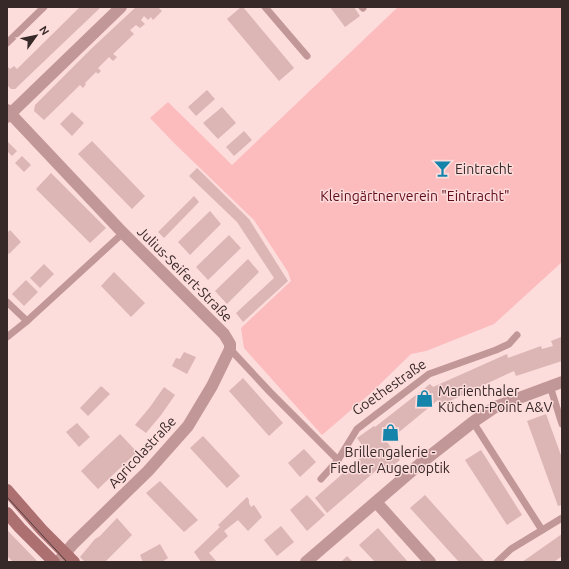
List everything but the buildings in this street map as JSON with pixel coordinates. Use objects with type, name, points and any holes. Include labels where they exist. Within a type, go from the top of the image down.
[{"type":"main road","points":[[7,490],[66,559]]},
{"type":"main road","points":[[7,513],[54,562]]},
{"type":"street","points":[[8,114],[121,7]]},
{"type":"street","name":"Julius-Seifert-Straße","points":[[8,114],[224,334],[230,344],[230,350]]},
{"type":"street","name":"Agricolastraße","points":[[66,559],[73,544],[148,471],[188,426],[212,386],[230,350]]},
{"type":"street","points":[[306,562],[421,463],[473,422],[495,407],[562,382]]},
{"type":"street","points":[[376,502],[430,562]]},
{"type":"lane","points":[[7,43],[44,7]]},
{"type":"lane","points":[[266,7],[307,56]]},
{"type":"lane","points":[[7,337],[27,321],[124,233]]},
{"type":"lane","points":[[7,302],[27,321]]},
{"type":"lane","name":"Goethestraße","points":[[321,479],[338,460],[356,429],[429,374],[509,344],[517,335]]},
{"type":"lane","name":"Julius-Seifert-Straße","points":[[230,350],[338,460]]},
{"type":"lane","points":[[550,386],[562,424]]},
{"type":"lane","points":[[473,422],[542,530]]},
{"type":"lane","points":[[497,562],[511,549],[562,518]]},
{"type":"green space","name":"Kleingärtnerverein \"Eintracht\"","points":[[398,7],[562,7],[562,262],[494,324],[426,351],[411,354],[372,392],[322,435],[244,348],[241,328],[291,281],[288,272],[254,220],[150,118],[168,102],[232,165]]},
{"type":"tram line","points":[[7,497],[67,562]]},
{"type":"place","name":"Eintracht","points":[[442,169]]},
{"type":"place","name":"Marienthaler Küchen-Point A&V","points":[[425,399]]},
{"type":"place","name":"Brillengalerie - Fiedler Augenoptik","points":[[390,432]]}]
